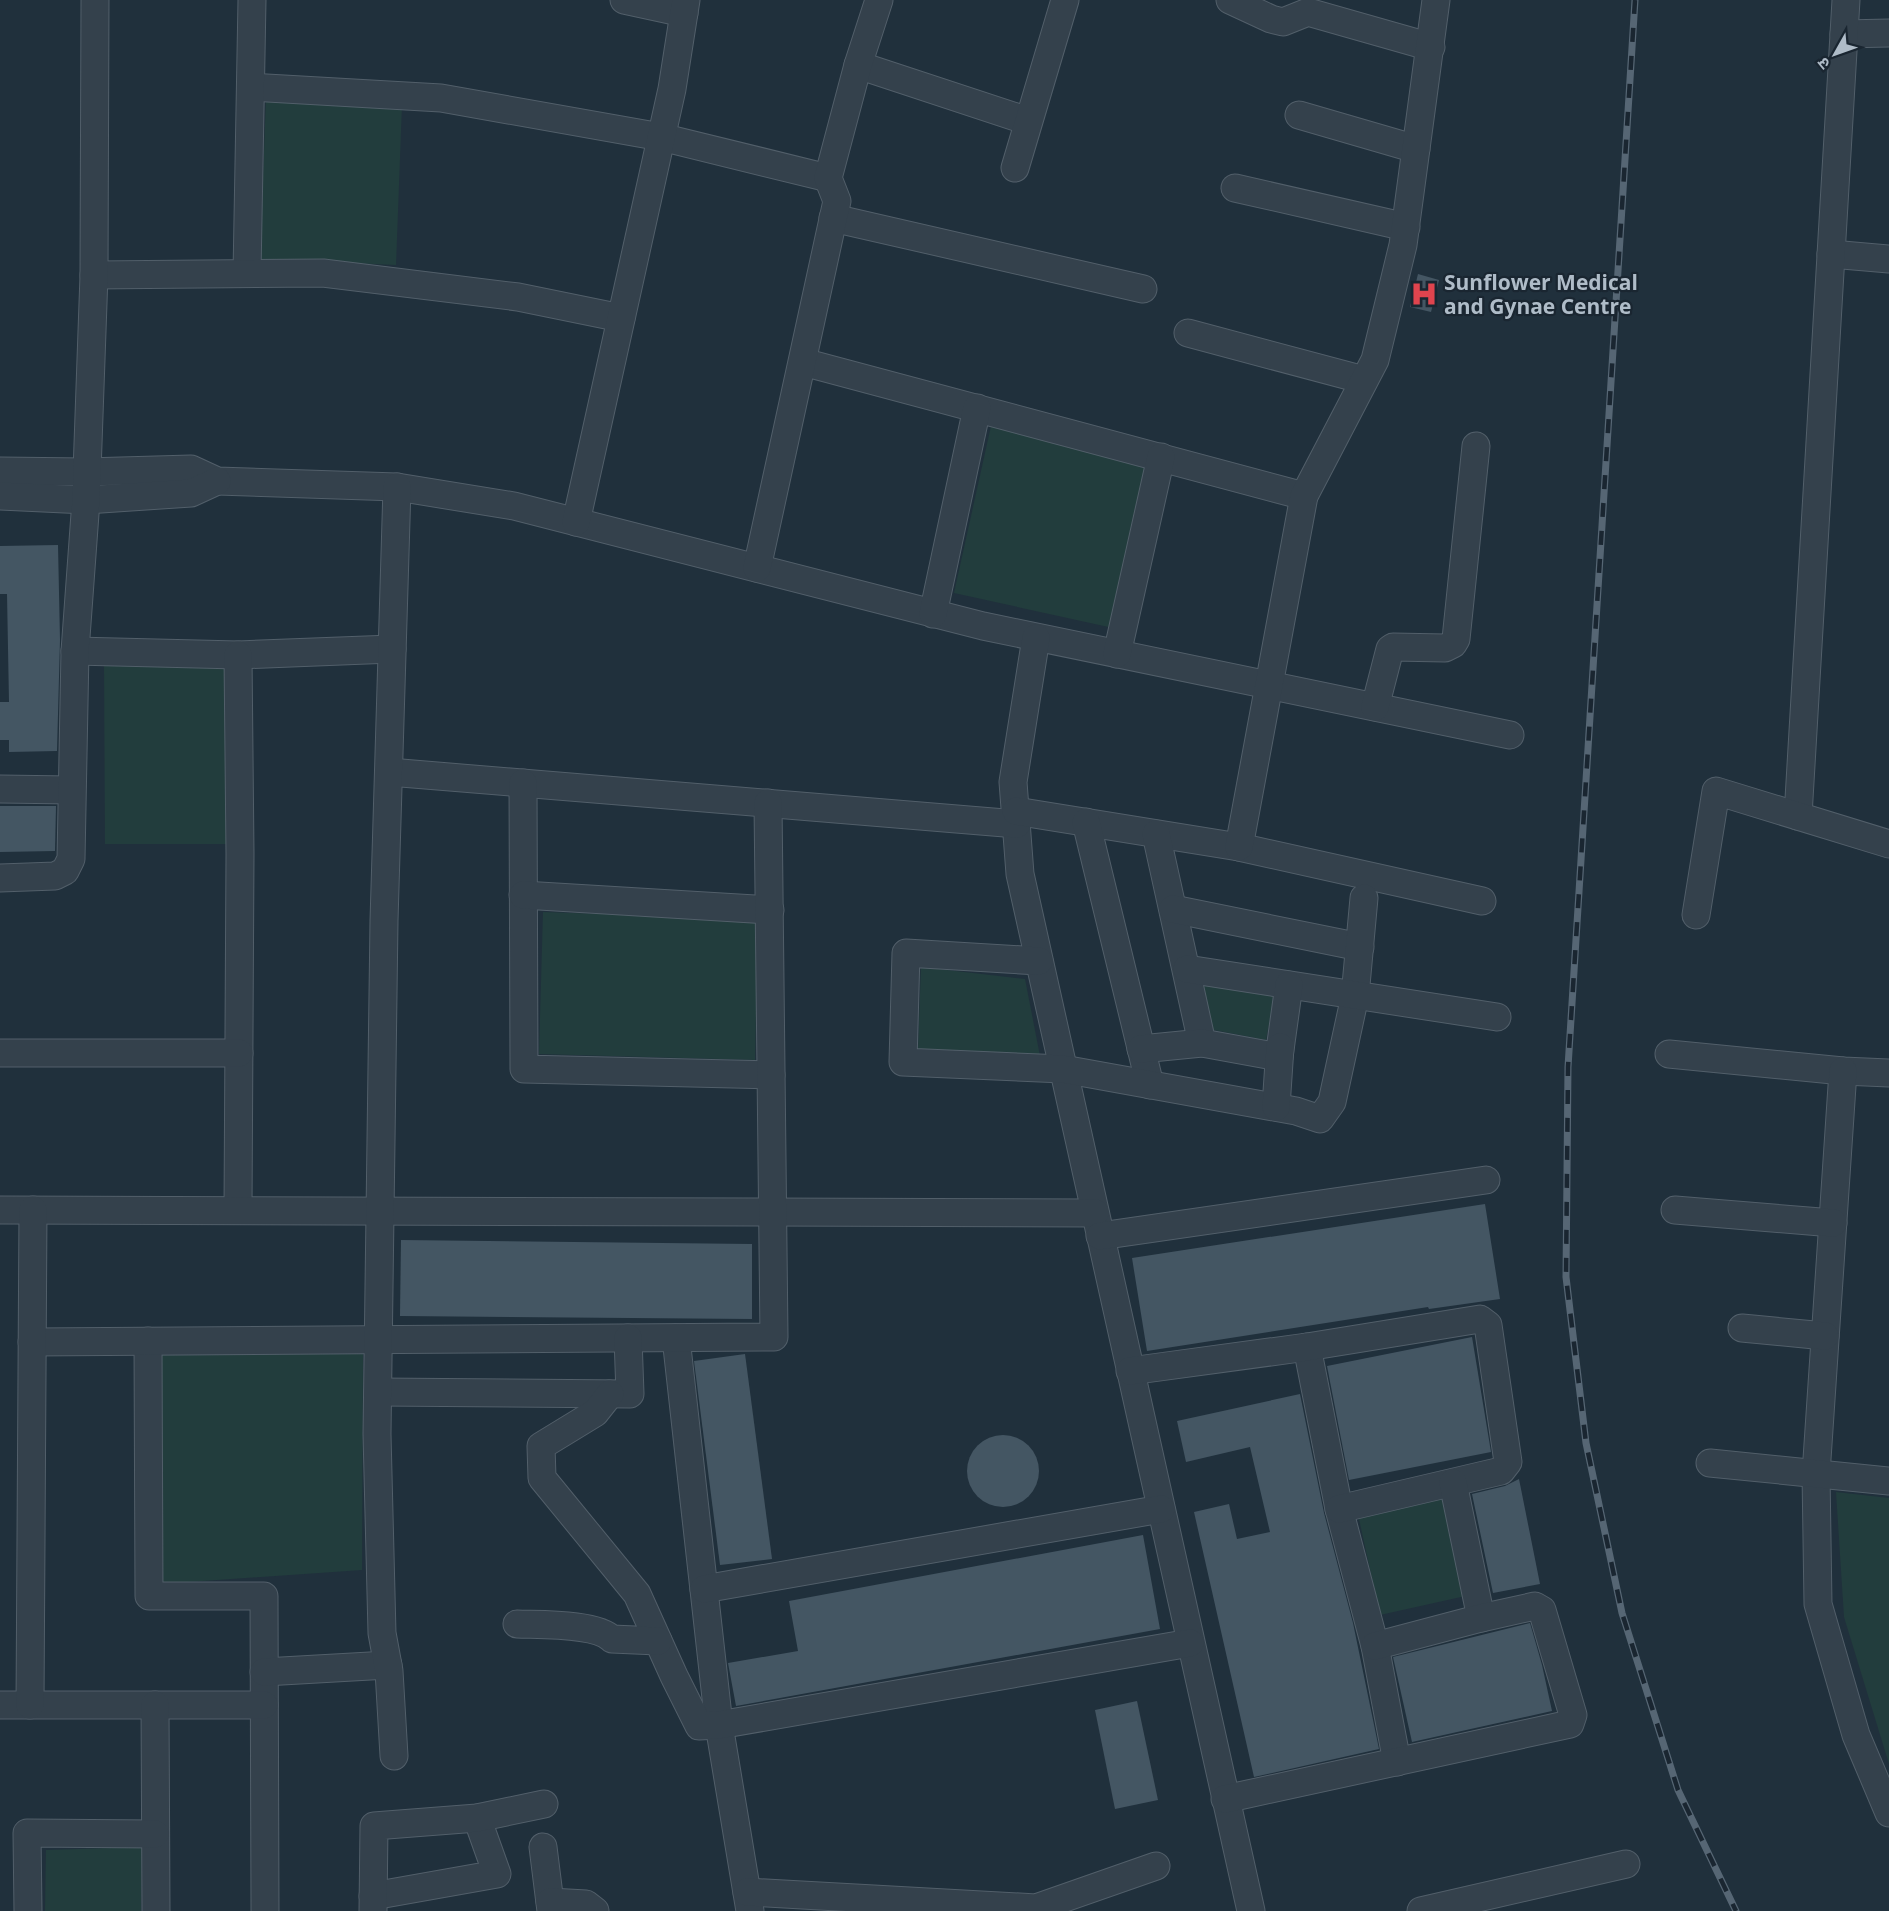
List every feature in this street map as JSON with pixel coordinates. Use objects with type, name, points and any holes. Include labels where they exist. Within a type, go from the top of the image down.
[{"type":"street","points":[[0,878],[54,876],[65,871],[71,858],[75,651],[86,500],[94,275],[95,0]]},
{"type":"street","points":[[247,273],[252,0]]},
{"type":"street","points":[[576,522],[672,89],[685,6],[624,0]]},
{"type":"street","points":[[757,568],[837,201],[828,178],[858,64],[879,0]]},
{"type":"street","points":[[1015,168],[1065,0]]},
{"type":"street","points":[[1230,0],[1271,19],[1283,22],[1309,6],[1431,47]]},
{"type":"street","points":[[1239,847],[1304,496],[1375,360],[1403,245],[1436,0]]},
{"type":"street","points":[[1798,816],[1846,0]]},
{"type":"street","points":[[1844,34],[1889,33]]},
{"type":"street","points":[[858,64],[1028,122]]},
{"type":"street","points":[[251,87],[441,98],[661,138],[828,178]]},
{"type":"street","points":[[1299,115],[1416,149]]},
{"type":"street","points":[[1235,188],[1406,227]]},
{"type":"street","points":[[833,218],[1143,290]]},
{"type":"street","points":[[1831,254],[1889,259]]},
{"type":"street","points":[[94,275],[335,274],[518,297],[621,318]]},
{"type":"street","points":[[1188,333],[1364,380]]},
{"type":"street","points":[[803,362],[1304,496]]},
{"type":"street","points":[[933,614],[977,408]]},
{"type":"street","points":[[1375,707],[1390,649],[1393,647],[1445,648],[1453,644],[1456,639],[1476,446]]},
{"type":"street","points":[[1117,654],[1161,457]]},
{"type":"street","points":[[0,471],[86,472],[191,469],[217,481],[397,487],[514,506],[933,614],[1036,638],[1510,735]]},
{"type":"street","points":[[0,496],[86,500],[191,493],[217,481]]},
{"type":"street","points":[[394,1755],[388,1665],[381,1633],[378,1392],[389,772],[397,487]]},
{"type":"street","points":[[1036,638],[1014,782],[1020,874],[1251,1911]]},
{"type":"street","points":[[75,651],[238,655],[392,649]]},
{"type":"street","points":[[238,655],[238,1210]]},
{"type":"street","points":[[389,772],[768,803],[1086,822],[1239,847],[1482,901]]},
{"type":"street","points":[[523,783],[524,1069],[771,1075]]},
{"type":"street","points":[[0,789],[71,790]]},
{"type":"street","points":[[1696,915],[1716,791],[1889,844]]},
{"type":"street","points":[[32,1342],[774,1337],[768,803]]},
{"type":"street","points":[[1086,822],[1150,1084]]},
{"type":"street","points":[[1156,834],[1202,1043]]},
{"type":"street","points":[[523,895],[770,910]]},
{"type":"street","points":[[1039,961],[906,953],[903,1062],[1063,1069],[1276,1107],[1320,1119],[1332,1102],[1355,996],[1364,898]]},
{"type":"street","points":[[1173,909],[1360,946]]},
{"type":"street","points":[[1187,969],[1497,1017]]},
{"type":"street","points":[[1141,1049],[1202,1043],[1279,1057],[1289,985]]},
{"type":"street","points":[[1276,1107],[1280,1047]]},
{"type":"street","points":[[0,1053],[239,1053]]},
{"type":"street","points":[[1669,1054],[1843,1071],[1889,1072]]},
{"type":"street","points":[[1843,1071],[1816,1474],[1818,1604],[1856,1735],[1889,1813]]},
{"type":"street","points":[[0,1210],[773,1212],[1098,1224],[1486,1180]]},
{"type":"street","points":[[30,1705],[33,1210]]},
{"type":"street","points":[[1675,1210],[1833,1223]]},
{"type":"street","points":[[1130,1371],[1307,1347],[1480,1318],[1488,1325],[1508,1462],[1501,1471],[1339,1509]]},
{"type":"street","points":[[1742,1329],[1825,1336]]},
{"type":"street","points":[[378,1392],[630,1394],[628,1338]]},
{"type":"street","points":[[676,1338],[719,1725],[749,1902],[1036,1908],[1156,1866]]},
{"type":"street","points":[[148,1341],[149,1596],[264,1596],[265,1911]]},
{"type":"street","points":[[1307,1347],[1339,1509],[1375,1646],[1397,1762]]},
{"type":"street","points":[[610,1394],[595,1413],[541,1446],[542,1479],[637,1594],[699,1726],[719,1725],[1190,1643]]},
{"type":"street","points":[[1710,1463],[1889,1481]]},
{"type":"street","points":[[1453,1483],[1480,1618]]},
{"type":"street","points":[[704,1589],[1161,1509]]},
{"type":"street","points":[[1226,1799],[1570,1724],[1573,1715],[1542,1610],[1535,1606],[1375,1646]]},
{"type":"street","points":[[517,1624],[568,1626],[606,1633],[612,1639],[658,1641]]},
{"type":"street","points":[[264,1672],[388,1665]]},
{"type":"street","points":[[0,1705],[264,1705]]},
{"type":"street","points":[[155,1705],[156,1911]]},
{"type":"street","points":[[477,1818],[497,1874],[373,1903],[374,1826],[477,1818],[544,1804]]},
{"type":"street","points":[[28,1911],[27,1833],[155,1834]]},
{"type":"street","points":[[543,1847],[550,1906],[586,1904],[595,1911]]},
{"type":"street","points":[[1423,1911],[1626,1864]]},
{"type":"green space","points":[[266,98],[402,104],[396,265],[260,259]]},
{"type":"green space","points":[[991,426],[1149,462],[1113,628],[954,593]]},
{"type":"green space","points":[[104,657],[230,657],[230,844],[105,844]]},
{"type":"green space","points":[[543,912],[758,919],[755,1060],[539,1054]]},
{"type":"green space","points":[[921,967],[1025,979],[1040,1056],[918,1050]]},
{"type":"green space","points":[[1201,979],[1275,994],[1266,1040],[1209,1029]]},
{"type":"green space","points":[[363,1352],[362,1570],[160,1584],[161,1354]]},
{"type":"green space","points":[[1446,1491],[1470,1595],[1380,1615],[1357,1510]]},
{"type":"green space","points":[[1836,1492],[1889,1498],[1889,1764],[1844,1617]]},
{"type":"green space","points":[[142,1847],[141,1911],[45,1911],[46,1850]]},
{"type":"building","points":[[1418,274],[1439,280],[1431,312],[1410,307]]},
{"type":"building","points":[[58,545],[60,640],[57,751],[9,752],[9,740],[0,740],[0,702],[9,702],[7,594],[0,594],[0,546]]},
{"type":"building","points":[[0,806],[56,806],[55,851],[0,852]]},
{"type":"building","points":[[1485,1204],[1500,1299],[1429,1309],[1428,1307],[1147,1351],[1132,1258]]},
{"type":"building","points":[[401,1240],[752,1244],[752,1319],[400,1316]]},
{"type":"building","points":[[1472,1337],[1491,1452],[1349,1480],[1327,1366]]},
{"type":"building","points":[[745,1354],[772,1559],[720,1565],[694,1361]]},
{"type":"building","points":[[1300,1394],[1324,1513],[1353,1623],[1379,1749],[1254,1777],[1194,1512],[1229,1504],[1237,1539],[1270,1532],[1250,1447],[1186,1462],[1177,1421]]},
{"type":"building","points":[[1003,1435],[1023,1441],[1033,1451],[1039,1471],[1033,1491],[1023,1501],[1003,1507],[983,1501],[973,1491],[967,1471],[973,1451],[983,1441]]},
{"type":"building","points":[[1519,1479],[1540,1584],[1493,1593],[1472,1494],[1505,1486]]},
{"type":"building","points":[[1143,1535],[1160,1629],[736,1706],[728,1663],[798,1651],[789,1601]]},
{"type":"building","points":[[1530,1623],[1552,1711],[1412,1742],[1393,1657]]},
{"type":"building","points":[[1137,1701],[1158,1800],[1115,1809],[1095,1710]]},
{"type":"railway","points":[[1635,0],[1568,1067],[1566,1277],[1586,1443],[1622,1613],[1678,1790],[1736,1911]]},
{"type":"place","name":"Sunflower Medical and Gynae Centre","points":[[1424,294]]}]
